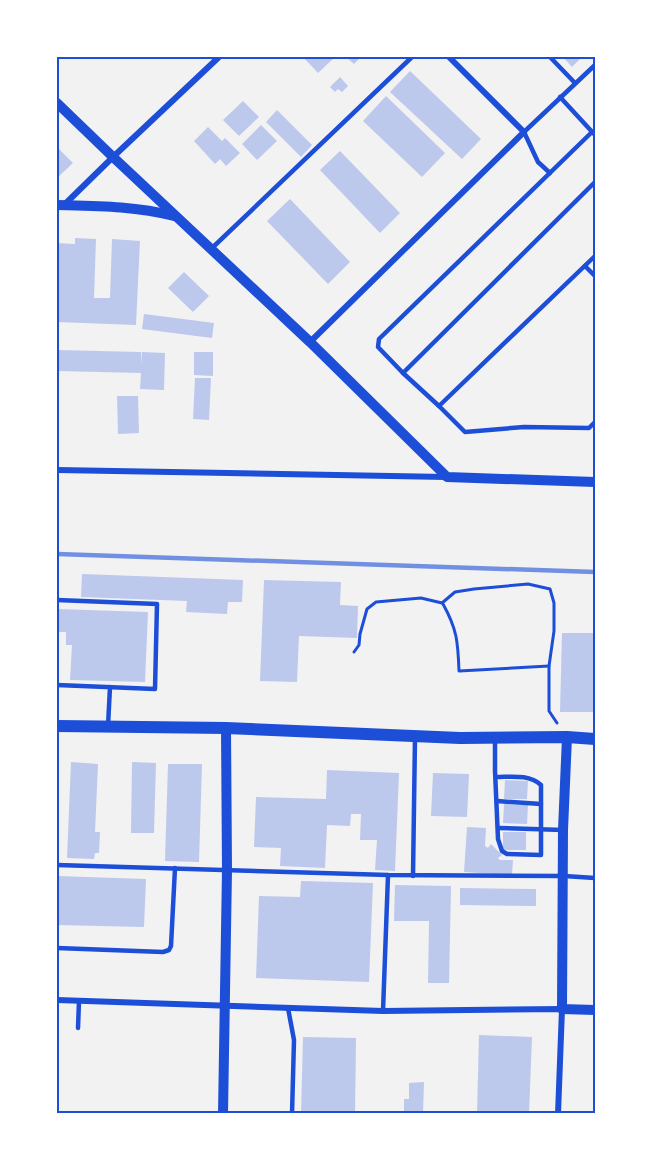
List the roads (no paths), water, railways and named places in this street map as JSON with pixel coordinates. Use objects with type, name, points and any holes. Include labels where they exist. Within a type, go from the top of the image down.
[{"type":"main road","points":[[57,726],[226,728],[416,736],[595,739]]},
{"type":"street","points":[[61,206],[219,57]]},
{"type":"street","points":[[310,342],[524,132],[449,57]]},
{"type":"street","points":[[57,103],[310,342],[447,477]]},
{"type":"street","points":[[61,206],[151,210],[177,217]]},
{"type":"street","points":[[57,470],[595,482]]},
{"type":"street","points":[[223,1114],[227,870],[226,728]]},
{"type":"street","points":[[558,1114],[567,737]]},
{"type":"street","points":[[57,1000],[383,1011],[595,1010]]},
{"type":"lane","points":[[211,249],[412,57]]},
{"type":"lane","points":[[550,57],[575,83]]},
{"type":"lane","points":[[550,174],[538,162],[524,132],[595,65]]},
{"type":"lane","points":[[560,98],[594,133],[379,339],[378,347],[465,432],[524,427],[589,428],[595,422]]},
{"type":"lane","points":[[403,373],[595,182]]},
{"type":"lane","points":[[439,406],[595,256]]},
{"type":"lane","points":[[585,266],[595,276]]},
{"type":"lane","points":[[57,600],[157,604],[155,689],[57,685]]},
{"type":"lane","points":[[108,727],[110,687]]},
{"type":"lane","points":[[413,876],[416,736]]},
{"type":"lane","points":[[495,738],[496,777],[498,828],[498,839],[502,851],[507,854],[541,855],[542,785],[536,780],[522,777],[496,777]]},
{"type":"lane","points":[[497,801],[541,804]]},
{"type":"lane","points":[[498,828],[563,830]]},
{"type":"lane","points":[[57,865],[413,876],[595,878]]},
{"type":"lane","points":[[57,948],[163,952],[169,950],[175,868]]},
{"type":"lane","points":[[383,1011],[388,875]]},
{"type":"lane","points":[[78,1028],[79,1001]]},
{"type":"lane","points":[[288,1008],[294,1040],[292,1114]]},
{"type":"railway","points":[[57,554],[595,572]]}]
